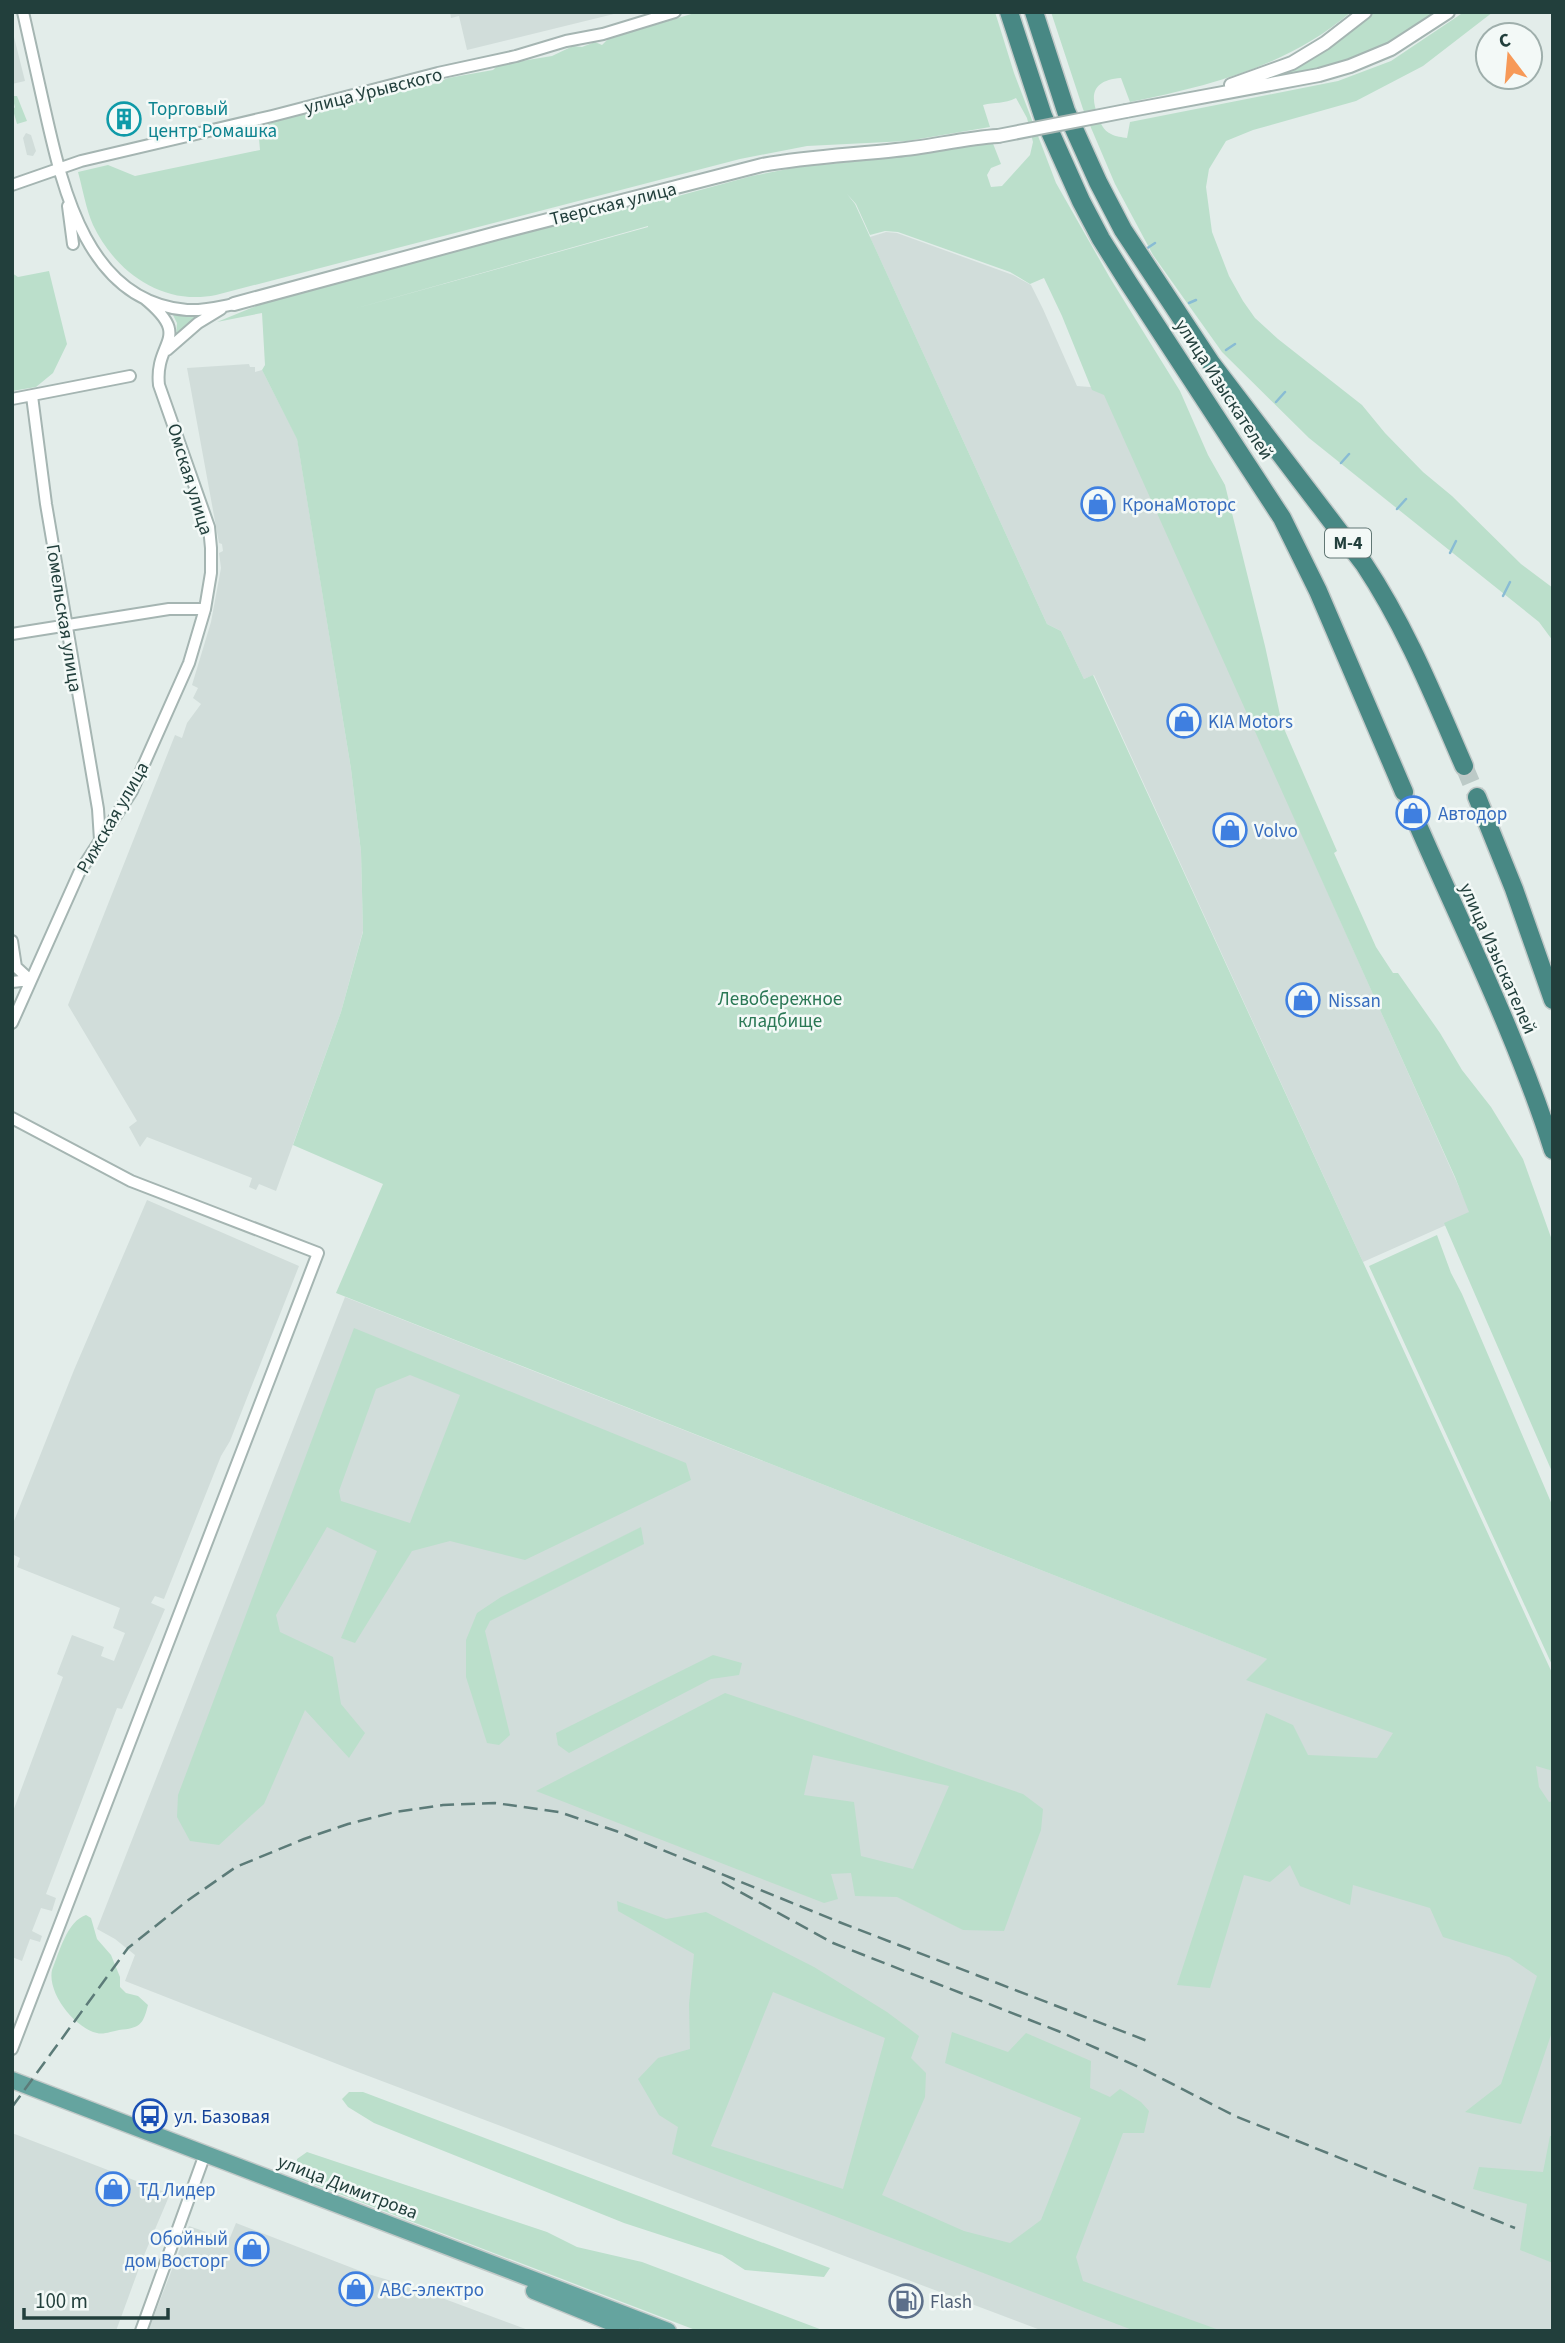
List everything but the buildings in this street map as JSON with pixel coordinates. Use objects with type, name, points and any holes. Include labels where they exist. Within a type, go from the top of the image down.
[{"type":"highway","name":"улица Изыскателей","points":[[1010,12],[1043,116],[1081,201],[1128,282],[1282,518],[1318,591],[1404,792]]},
{"type":"highway","name":"улица Изыскателей","points":[[1034,12],[1066,111],[1123,230],[1211,363],[1364,564],[1382,592],[1411,645],[1464,766]]},
{"type":"highway","name":"улица Изыскателей","points":[[1477,797],[1514,889],[1553,1000]]},
{"type":"highway","name":"улица Изыскателей","points":[[1417,823],[1509,1030],[1553,1150]]},
{"type":"main road","name":"улица Димитрова","points":[[12,2080],[632,2331]]},
{"type":"main road","name":"улица Димитрова","points":[[12,2090],[668,2331]]},
{"type":"street","points":[[23,12],[66,190],[73,244]]},
{"type":"street","name":"улица Урывского","points":[[60,167],[516,57],[675,12]]},
{"type":"street","points":[[1126,111],[1210,92],[1292,63],[1325,43],[1365,12]]},
{"type":"street","points":[[1126,111],[1306,78],[1350,66],[1391,49],[1448,12]]},
{"type":"street","name":"Тверская улица","points":[[234,303],[762,165],[998,136],[1126,111]]},
{"type":"street","points":[[12,185],[60,167]]},
{"type":"street","points":[[66,190],[87,240],[100,261],[120,282],[144,298],[187,310],[234,303]]},
{"type":"street","name":"Омская улица","points":[[144,298],[163,315],[169,326],[166,352],[159,366],[159,385],[209,527],[211,573],[205,609]]},
{"type":"street","points":[[166,352],[198,323],[234,303]]},
{"type":"street","points":[[12,399],[130,376]]},
{"type":"street","name":"Гомельская улица","points":[[32,396],[46,504],[98,809],[100,840]]},
{"type":"street","points":[[12,634],[169,610],[205,609]]},
{"type":"street","name":"Рижская улица","points":[[12,1023],[79,873],[132,791],[189,663],[205,609]]},
{"type":"street","points":[[12,941],[16,967],[30,980]]},
{"type":"street","points":[[12,982],[30,980]]},
{"type":"street","points":[[12,1118],[131,1181],[318,1254],[12,2049]]},
{"type":"street","points":[[141,2331],[204,2159]]},
{"type":"shaded area","points":[[450,12],[622,12],[467,50],[459,16],[451,18]]},
{"type":"shaded area","points":[[12,29],[25,81],[12,84]]},
{"type":"shaded area","points":[[26,133],[31,135],[36,151],[33,156],[27,155],[23,138]]},
{"type":"shaded area","points":[[886,232],[897,233],[1013,275],[1031,285],[1077,386],[1103,388],[1471,1214],[1363,1262],[1094,675],[1084,679],[1061,631],[1047,624],[870,237]]},
{"type":"shaded area","points":[[249,364],[250,367],[255,367],[255,372],[262,370],[297,438],[351,769],[361,852],[363,931],[341,1012],[276,1191],[259,1184],[256,1190],[249,1187],[252,1178],[147,1137],[140,1147],[129,1127],[137,1121],[68,1005],[175,735],[182,738],[187,723],[201,704],[193,698],[198,688],[192,685],[211,622],[221,568],[219,553],[223,551],[222,544],[219,543],[187,368]]},
{"type":"shaded area","points":[[147,1200],[299,1266],[164,1599],[155,1596],[151,1603],[165,1609],[122,1709],[117,1708],[46,1894],[56,1898],[52,1911],[41,1908],[32,1931],[42,1936],[40,1942],[30,1939],[22,1961],[12,1957],[12,1814],[63,1677],[57,1674],[72,1635],[104,1647],[101,1656],[114,1661],[125,1633],[113,1628],[120,1608],[17,1567],[20,1558],[12,1554],[12,1526],[74,1370]]},
{"type":"shaded area","points":[[345,1297],[1553,1771],[1553,2331],[1043,2331],[125,1981],[135,1955],[97,1929]]},
{"type":"shaded area","points":[[12,2133],[170,2194],[116,2331],[12,2331]]},
{"type":"shaded area","points":[[236,2223],[368,2274],[415,2288],[531,2331],[148,2331],[189,2226],[229,2240]]},
{"type":"green space","name":"Левобережное кладбище","points":[[698,12],[995,12],[1014,73],[1056,183],[1110,278],[1180,391],[1208,455],[1225,485],[1282,724],[1337,851],[1334,853],[1376,947],[1393,973],[1398,973],[1440,1033],[1523,1159],[1553,1243],[1553,1474],[1444,1223],[1469,1212],[1455,1177],[1104,395],[1092,390],[1044,278],[1030,284],[1010,272],[898,232],[885,231],[870,235],[856,204],[847,194],[855,204],[1047,624],[1061,631],[1084,679],[1093,675],[1553,1675],[1553,1771],[1536,1766],[1539,1787],[1549,1802],[1553,1801],[1553,2029],[1521,2124],[1465,2112],[1501,2084],[1537,1976],[1509,1957],[1443,1937],[1430,1908],[1353,1885],[1350,1905],[1300,1886],[1290,1865],[1270,1882],[1244,1875],[1210,1988],[1177,1985],[1266,1713],[1293,1725],[1308,1755],[1377,1758],[1393,1733],[1246,1680],[1267,1659],[336,1293],[383,1184],[293,1145],[341,1012],[363,932],[361,852],[351,769],[297,439],[262,370],[265,365],[262,313],[217,322],[271,300],[665,194],[667,199],[752,176],[798,167],[889,158],[992,141],[1001,164],[991,168],[987,175],[991,187],[1002,186],[1030,155],[1033,142],[1027,118],[1016,98],[983,105],[990,127],[907,141],[807,146],[740,159],[216,295],[196,297],[160,290],[143,282],[114,258],[93,225],[78,172],[108,165],[135,176],[260,150],[258,127],[409,87],[431,85],[448,78],[493,70],[498,65],[552,56],[573,46],[582,47],[595,42],[602,45],[608,39]],"holes":[[[648,226],[648,227],[350,310]]]},
{"type":"green space","points":[[1051,12],[1351,12],[1301,47],[1218,81],[1130,102],[1121,78],[1099,85],[1094,101],[1103,127],[1115,136],[1127,138],[1130,122],[1338,81],[1391,61],[1464,12],[1493,12],[1481,21],[1474,21],[1474,27],[1423,66],[1356,101],[1253,130],[1226,141],[1209,169],[1206,187],[1212,232],[1229,276],[1255,318],[1362,405],[1423,472],[1452,496],[1521,564],[1553,588],[1553,641],[1539,622],[1309,438],[1222,352],[1153,255],[1115,184],[1083,109]]},
{"type":"green space","points":[[1370,12],[1439,12],[1411,32],[1359,60],[1255,83]]},
{"type":"green space","points":[[12,96],[17,96],[27,121],[17,124]]},
{"type":"green space","points":[[49,271],[67,344],[53,373],[36,387],[12,391],[12,273],[18,277]]},
{"type":"green space","points":[[172,313],[204,314],[176,336],[177,323]]},
{"type":"green space","points":[[1437,1235],[1553,1507],[1553,1667],[1369,1266]]},
{"type":"green space","points":[[354,1328],[686,1463],[691,1480],[525,1560],[450,1541],[412,1551],[355,1643],[341,1638],[377,1551],[327,1527],[276,1615],[280,1632],[333,1657],[341,1704],[365,1733],[349,1758],[305,1710],[264,1804],[219,1845],[190,1841],[177,1817],[178,1795]],"holes":[[[410,1375],[460,1395],[410,1523],[341,1501],[339,1491],[376,1389]]]},
{"type":"green space","points":[[641,1527],[644,1544],[490,1621],[485,1631],[510,1735],[499,1745],[487,1743],[466,1677],[466,1640],[477,1613],[501,1597]]},
{"type":"green space","points":[[713,1655],[742,1663],[739,1675],[711,1679],[569,1753],[558,1745],[556,1733]]},
{"type":"green space","points":[[725,1693],[1023,1794],[1043,1809],[1041,1830],[1004,1931],[963,1930],[897,1897],[855,1896],[851,1873],[831,1874],[838,1899],[824,1903],[536,1791]],"holes":[[[813,1755],[949,1786],[913,1869],[861,1856],[854,1802],[804,1795]]]},
{"type":"green space","points":[[617,1901],[666,1919],[706,1912],[814,1967],[887,2012],[919,2036],[911,2058],[926,2073],[925,2097],[882,2195],[964,2231],[1010,2243],[1041,2220],[1081,2118],[945,2063],[952,2032],[1008,2052],[1026,2033],[1091,2061],[1090,2088],[1110,2097],[1120,2089],[1141,2102],[1149,2111],[1144,2133],[1123,2133],[1076,2257],[1083,2281],[1222,2331],[1135,2331],[672,2154],[678,2127],[659,2115],[638,2079],[658,2058],[690,2049],[689,2004],[694,1954],[618,1911]],"holes":[[[773,1992],[885,2038],[843,2189],[711,2146]]]},
{"type":"green space","points":[[86,1915],[91,1918],[97,1939],[111,1955],[120,1977],[120,1987],[126,1993],[138,1996],[148,2005],[140,2024],[132,2028],[105,2033],[89,2030],[72,2017],[58,1999],[52,1970],[69,1931],[79,1918]]},
{"type":"green space","points":[[349,2092],[363,2092],[830,2268],[824,2277],[745,2270],[722,2255],[624,2223],[374,2123],[348,2107],[342,2099]]},
{"type":"green space","points":[[1550,2136],[1553,2136],[1553,2263],[1520,2250],[1527,2204],[1473,2189],[1479,2167],[1543,2172]]},
{"type":"green space","points":[[307,2152],[547,2232],[577,2247],[642,2262],[825,2331],[698,2331],[303,2180],[296,2174],[297,2159]]},
{"type":"waterway","points":[[1146,249],[1155,243]]},
{"type":"waterway","points":[[1189,303],[1196,300]]},
{"type":"waterway","points":[[1226,350],[1235,344]]},
{"type":"waterway","points":[[1276,402],[1285,392]]},
{"type":"waterway","points":[[1341,463],[1349,454]]},
{"type":"waterway","points":[[1397,509],[1406,499]]},
{"type":"waterway","points":[[1450,553],[1456,541]]},
{"type":"waterway","points":[[1503,596],[1510,582]]},
{"type":"tunnel","points":[[1464,766],[1477,797]]},
{"type":"tunnel","points":[[1404,792],[1417,823]]},
{"type":"railway","points":[[12,2107],[128,1948],[187,1901],[236,1867],[304,1839],[395,1812],[443,1805],[495,1803],[559,1812],[616,1831],[839,1922],[1150,2042]]},
{"type":"railway","points":[[722,1882],[833,1943],[1058,2031],[1143,2069],[1235,2116],[1515,2228]]},
{"type":"place","name":"Торговый центр Ромашка","points":[[124,119]]},
{"type":"place","name":"КронаМоторс","points":[[1098,504]]},
{"type":"place","name":"KIA Motors","points":[[1184,721]]},
{"type":"place","name":"Автодор","points":[[1413,813]]},
{"type":"place","name":"Volvo","points":[[1230,830]]},
{"type":"place","name":"Nissan","points":[[1303,1000]]},
{"type":"place","name":"ул. Базовая","points":[[150,2116]]},
{"type":"place","name":"ТД Лидер","points":[[113,2189]]},
{"type":"place","name":"Обойный дом Восторг","points":[[252,2249]]},
{"type":"place","name":"АВС-электро","points":[[356,2289]]},
{"type":"place","name":"Flash","points":[[906,2301]]}]
